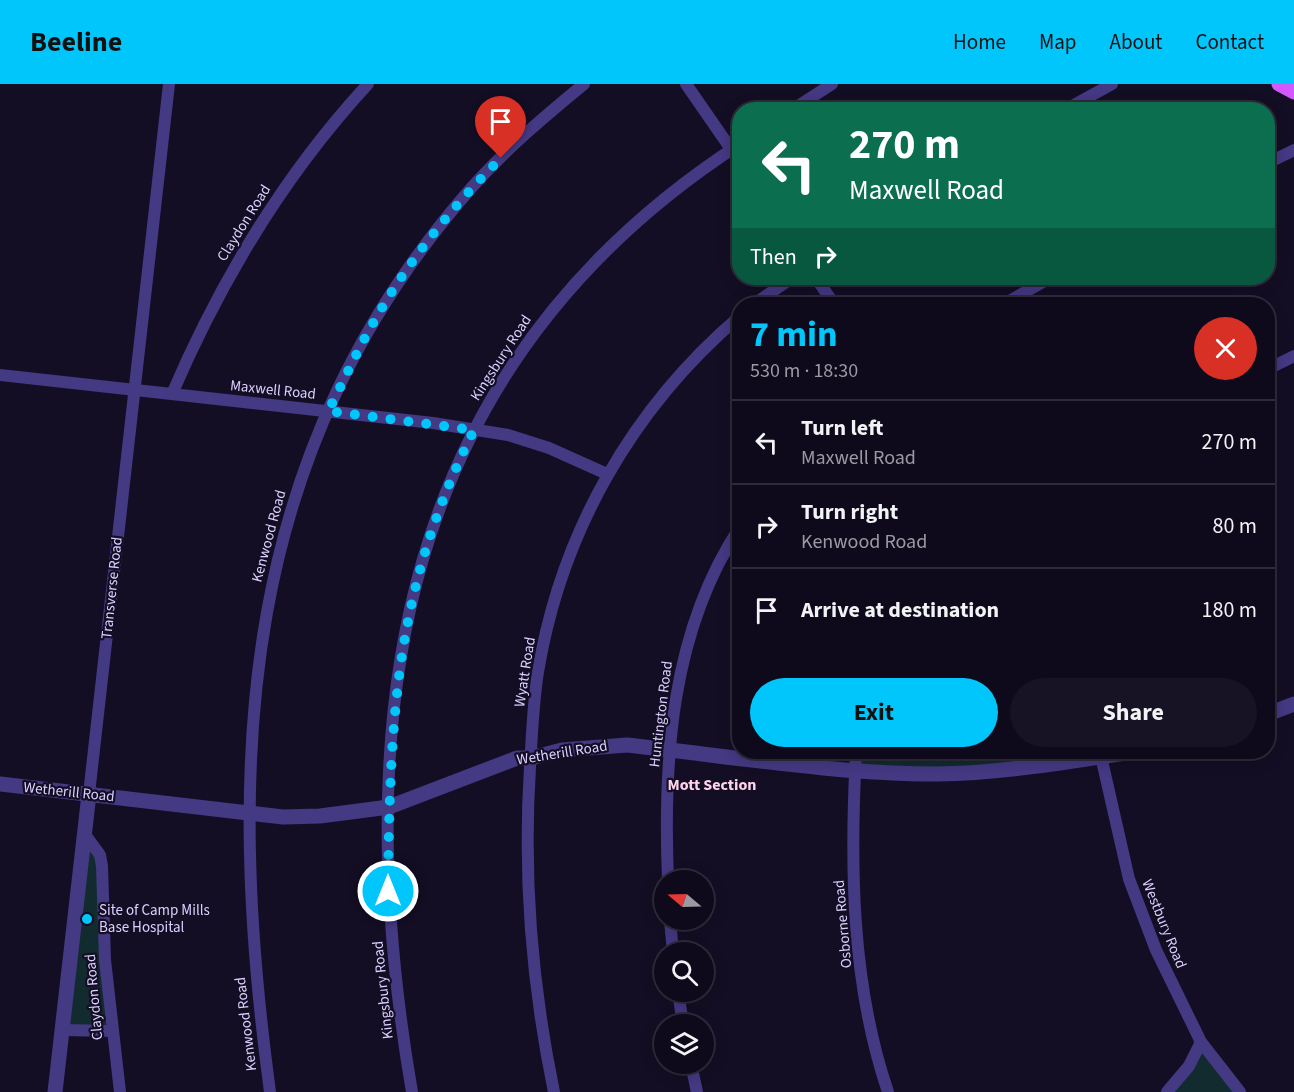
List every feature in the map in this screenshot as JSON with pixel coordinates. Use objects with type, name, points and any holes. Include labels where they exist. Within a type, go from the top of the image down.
[{"type":"main road","points":[[1279,84],[1294,92]]},
{"type":"street","name":"Transverse Road","points":[[55,1092],[169,84]]},
{"type":"street","name":"Claydon Road","points":[[172,394],[207,315],[255,231],[330,125],[368,84]]},
{"type":"street","name":"Kenwood Road","points":[[270,1092],[256,985],[249,874],[250,812],[255,693],[268,596],[289,513],[328,411],[372,324],[407,270],[450,213],[526,132],[584,84]]},
{"type":"street","points":[[686,84],[732,142]]},
{"type":"street","points":[[804,102],[832,84]]},
{"type":"street","points":[[1079,102],[1112,84]]},
{"type":"street","name":"Kingsbury Road","points":[[412,1092],[397,991],[388,891],[389,807],[396,684],[410,599],[442,499],[474,430],[521,350],[584,272],[654,206],[732,148]]},
{"type":"street","points":[[1275,160],[1294,150]]},
{"type":"street","points":[[764,297],[782,285]]},
{"type":"street","points":[[1016,297],[1038,285]]},
{"type":"street","name":"Wyatt Road","points":[[554,1092],[539,1012],[532,943],[528,849],[531,758],[538,674],[546,629],[576,537],[606,474],[666,390],[691,362],[732,324]]},
{"type":"street","points":[[1275,366],[1294,356]]},
{"type":"street","name":"Maxwell Road","points":[[0,375],[328,411],[474,430],[533,443],[606,474]]},
{"type":"street","name":"Huntington Road","points":[[668,870],[671,749],[675,696],[699,604],[732,539]]},
{"type":"street","points":[[1275,711],[1294,704]]},
{"type":"street","name":"Wetherill Road","points":[[0,784],[283,817],[320,816],[389,807],[517,758],[531,758],[562,750],[627,745],[732,756]]},
{"type":"street","name":"Wetherill Road","points":[[763,759],[895,773],[981,772],[1025,768],[1074,759]]},
{"type":"street","name":"Osborne Road","points":[[856,759],[852,847],[856,928],[869,1016],[888,1092]]},
{"type":"street","name":"Westbury Road","points":[[1102,759],[1129,879],[1156,950],[1201,1042],[1240,1092]]},
{"type":"street","name":"Claydon Road","points":[[84,833],[100,855],[102,866],[105,960],[120,1092]]},
{"type":"street","points":[[62,1029],[112,1031]]},
{"type":"street","points":[[1167,1092],[1190,1066],[1201,1042]]},
{"type":"street","points":[[693,1074],[697,1092]]},
{"type":"green space","points":[[856,759],[1067,759],[1025,768],[855,769]]},
{"type":"green space","points":[[85,833],[100,855],[112,1031],[62,1029]]},
{"type":"green space","points":[[1201,1042],[1239,1092],[1167,1092]]},
{"type":"place","name":"Site of Camp Mills Base Hospital","points":[[87,919]]},
{"type":"district","name":"Mott Section","points":[[712,785]]},
{"type":"route","points":[[388,891],[391,751],[396,684],[410,599],[424,549],[442,499],[474,430],[328,411],[372,324],[407,270],[450,213],[501,158]]}]
